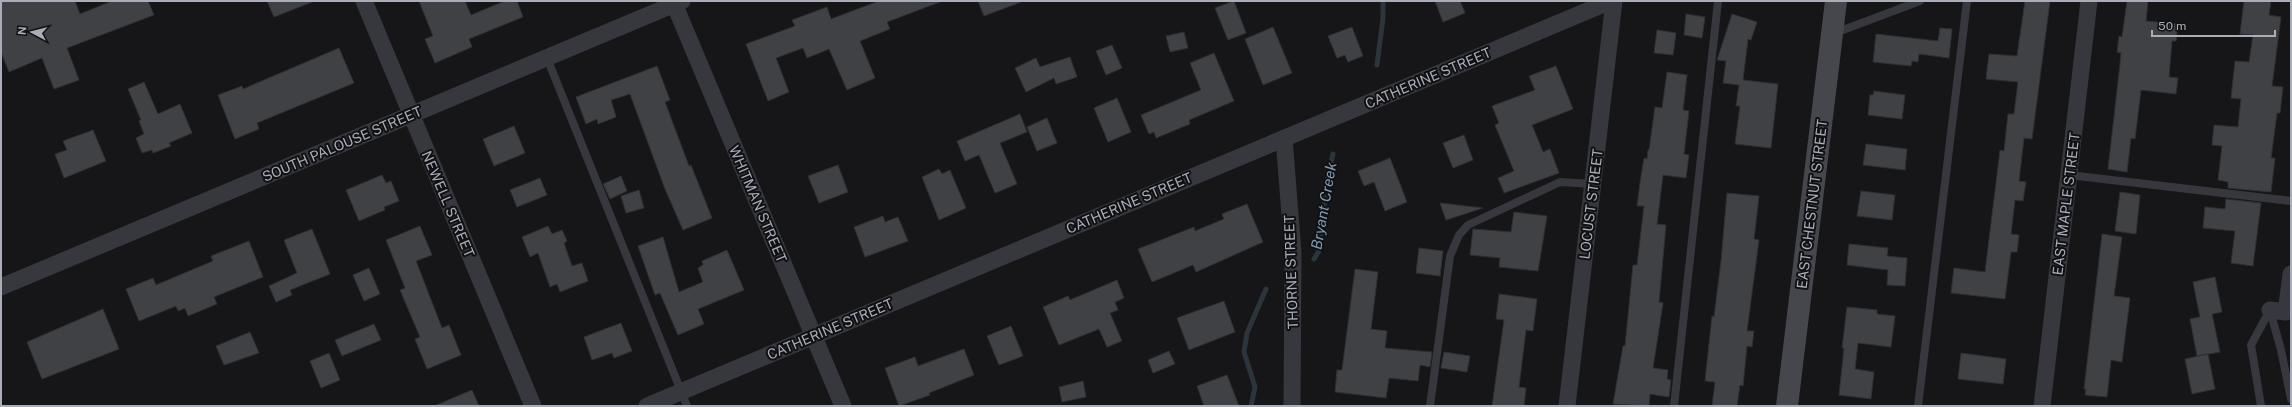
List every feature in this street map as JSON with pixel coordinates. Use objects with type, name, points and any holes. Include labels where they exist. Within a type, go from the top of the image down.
[{"type":"main road","name":"EAST CHESTNUT STREET","points":[[1787,406],[1836,1]]},
{"type":"street","name":"NEWELL STREET","points":[[364,1],[533,406]]},
{"type":"street","name":"CATHERINE STREET","points":[[646,406],[684,399],[814,336],[1611,1]]},
{"type":"street","name":"LOCUST STREET","points":[[1568,406],[1614,1]]},
{"type":"street","name":"EAST MAPLE STREET","points":[[2042,406],[2089,1]]},
{"type":"street","name":"SOUTH PALOUSE STREET","points":[[1,287],[677,2]]},
{"type":"street","name":"WHITMAN STREET","points":[[677,2],[843,406]]},
{"type":"street","name":"THORNE STREET","points":[[1284,138],[1293,253],[1292,406]]},
{"type":"street","points":[[2270,310],[2286,312],[2291,274]]},
{"type":"lane","points":[[1674,406],[1718,1]]},
{"type":"lane","points":[[1832,34],[1920,1]]},
{"type":"lane","points":[[1918,406],[1967,1]]},
{"type":"lane","points":[[547,58],[684,399]]},
{"type":"lane","points":[[2069,174],[2291,201]]},
{"type":"lane","points":[[1430,406],[1450,256],[1459,235],[1468,224],[1560,182],[1593,184]]},
{"type":"lane","points":[[2270,310],[2281,350],[2291,400]]},
{"type":"lane","points":[[2261,406],[2251,345],[2270,310]]},
{"type":"building","points":[[1,1],[75,1],[80,14],[112,1],[148,1],[154,15],[67,48],[79,80],[54,89],[42,58],[9,72],[1,52]]},
{"type":"building","points":[[267,1],[312,1],[312,2],[274,17]]},
{"type":"building","points":[[419,1],[465,1],[471,15],[505,1],[517,1],[523,17],[469,39],[472,47],[435,63],[425,39],[433,36]]},
{"type":"building","points":[[879,1],[940,2],[887,22],[890,29],[860,41],[875,78],[847,90],[829,49],[807,58],[803,48],[776,58],[789,92],[768,101],[746,44],[795,26],[792,20],[827,7],[831,19]]},
{"type":"building","points":[[978,1],[1021,1],[1021,2],[984,16]]},
{"type":"building","points":[[1234,1],[1246,33],[1228,40],[1215,8]]},
{"type":"building","points":[[1435,1],[1460,1],[1465,13],[1443,22]]},
{"type":"building","points":[[2025,1],[2050,1],[2032,139],[2024,138],[2019,181],[2026,182],[2023,201],[2015,200],[2011,234],[2019,235],[2017,252],[2011,252],[2005,299],[1951,293],[1954,268],[1985,272],[2000,150],[2004,151],[2008,114],[2014,114],[2018,82],[1986,79],[1989,54],[2017,56]]},
{"type":"building","points":[[2127,1],[2148,1],[2146,21],[2178,24],[2176,41],[2172,41],[2169,77],[2178,78],[2176,94],[2141,90],[2135,139],[2131,138],[2127,172],[2108,169],[2121,53],[2117,52],[2119,36],[2122,37]]},
{"type":"building","points":[[2244,1],[2271,1],[2269,15],[2281,17],[2272,86],[2283,87],[2280,113],[2277,113],[2271,158],[2275,158],[2271,192],[2228,188],[2228,182],[2218,180],[2222,146],[2212,145],[2214,125],[2238,127],[2241,99],[2231,98],[2235,61],[2249,62],[2253,35],[2240,34]]},
{"type":"building","points":[[1686,14],[1705,17],[1702,38],[1684,35]]},
{"type":"building","points":[[1732,14],[1757,22],[1751,40],[1748,39],[1743,80],[1778,84],[1771,148],[1735,144],[1740,106],[1736,106],[1739,85],[1723,83],[1726,61],[1717,60]]},
{"type":"building","points":[[1273,27],[1292,73],[1263,85],[1245,39]]},
{"type":"building","points":[[1352,27],[1363,56],[1348,62],[1345,55],[1337,58],[1328,36]]},
{"type":"building","points":[[1940,28],[1952,29],[1949,58],[1919,54],[1918,62],[1912,61],[1911,66],[1873,62],[1876,34],[1938,41]]},
{"type":"building","points":[[1657,30],[1676,33],[1673,55],[1654,53]]},
{"type":"building","points":[[1184,32],[1188,48],[1170,52],[1166,36]]},
{"type":"building","points":[[1112,45],[1122,68],[1106,75],[1096,51]]},
{"type":"building","points":[[339,48],[354,83],[257,123],[259,129],[235,139],[218,95],[242,86],[243,89]]},
{"type":"building","points":[[1214,53],[1234,101],[1189,120],[1190,124],[1156,138],[1154,132],[1149,134],[1141,115],[1201,90],[1190,63]]},
{"type":"building","points":[[1070,57],[1077,77],[1056,84],[1054,78],[1026,92],[1015,68],[1036,58],[1040,67]]},
{"type":"building","points":[[657,66],[670,100],[665,102],[689,166],[691,165],[712,218],[683,230],[665,189],[630,94],[611,100],[616,117],[598,124],[597,119],[586,124],[576,97]]},
{"type":"building","points":[[1556,66],[1573,109],[1532,125],[1543,152],[1550,149],[1559,173],[1504,193],[1498,178],[1514,171],[1495,125],[1499,123],[1492,106],[1535,90],[1529,76]]},
{"type":"building","points":[[1667,72],[1687,75],[1683,110],[1689,111],[1684,154],[1689,155],[1686,178],[1663,175],[1657,224],[1666,225],[1659,302],[1663,303],[1653,368],[1668,370],[1667,379],[1671,380],[1669,397],[1650,394],[1649,406],[1613,404],[1623,346],[1625,346],[1633,265],[1637,265],[1644,206],[1637,206],[1644,158],[1647,159],[1649,150],[1655,107],[1662,108]]},
{"type":"building","points":[[144,82],[158,114],[180,104],[192,133],[169,143],[171,146],[153,153],[152,150],[142,153],[136,138],[144,134],[139,121],[141,120],[128,89]]},
{"type":"building","points":[[1874,91],[1905,95],[1902,119],[1868,115],[1870,95],[1873,95]]},
{"type":"building","points":[[1117,98],[1131,132],[1108,142],[1094,108]]},
{"type":"building","points":[[1020,114],[1027,132],[1000,143],[1017,184],[995,193],[979,155],[965,161],[957,141]]},
{"type":"building","points":[[1047,118],[1057,143],[1037,151],[1027,127]]},
{"type":"building","points":[[514,126],[525,153],[494,166],[483,139]]},
{"type":"building","points":[[93,130],[106,161],[64,178],[55,154],[67,150],[63,141]]},
{"type":"building","points":[[1464,135],[1473,160],[1453,168],[1443,143]]},
{"type":"building","points":[[1866,144],[1907,149],[1905,170],[1863,165]]},
{"type":"building","points":[[1390,158],[1407,202],[1385,211],[1374,182],[1364,186],[1358,171]]},
{"type":"building","points":[[838,165],[848,192],[819,203],[808,176]]},
{"type":"building","points":[[939,169],[942,174],[950,170],[966,208],[939,220],[922,177]]},
{"type":"building","points":[[382,175],[386,183],[391,181],[399,201],[384,207],[385,210],[359,221],[346,190]]},
{"type":"building","points":[[621,176],[627,191],[610,199],[603,184]]},
{"type":"building","points":[[540,178],[547,195],[517,207],[510,190]]},
{"type":"building","points":[[639,190],[644,208],[626,213],[621,196]]},
{"type":"building","points":[[1861,191],[1895,195],[1892,220],[1857,216]]},
{"type":"building","points":[[2120,192],[2140,195],[2136,234],[2115,231]]},
{"type":"building","points":[[1727,193],[1759,196],[1754,239],[1759,240],[1747,331],[1754,331],[1752,347],[1747,346],[1743,386],[1740,385],[1737,406],[1712,406],[1715,382],[1705,381],[1712,316],[1714,317],[1721,261]]},
{"type":"building","points":[[2226,199],[2261,203],[2253,266],[2231,263],[2235,231],[2203,228],[2205,207],[2225,209]]},
{"type":"building","points":[[1440,203],[1483,208],[1446,220]]},
{"type":"building","points":[[1247,204],[1263,242],[1196,272],[1193,265],[1152,282],[1138,249],[1194,227],[1195,231],[1224,219],[1222,214]]},
{"type":"building","points":[[1514,212],[1547,216],[1538,271],[1499,267],[1500,258],[1470,255],[1473,229],[1511,232]]},
{"type":"building","points":[[883,216],[885,222],[898,217],[908,241],[865,257],[854,227]]},
{"type":"building","points":[[420,226],[432,255],[416,261],[442,328],[449,325],[461,355],[427,369],[415,339],[420,337],[400,290],[405,288],[386,240]]},
{"type":"building","points":[[548,226],[552,234],[562,230],[567,241],[564,243],[572,266],[582,263],[588,281],[560,292],[557,284],[550,287],[538,253],[530,257],[522,237]]},
{"type":"building","points":[[312,229],[330,274],[290,290],[292,295],[276,302],[269,286],[297,273],[284,240]]},
{"type":"building","points":[[2102,234],[2122,237],[2114,296],[2130,298],[2122,362],[2111,360],[2107,397],[2085,395],[2086,389],[2084,389]]},
{"type":"building","points":[[663,237],[679,292],[703,282],[698,268],[703,265],[702,261],[727,250],[744,290],[698,309],[704,324],[678,335],[660,293],[655,295],[638,246]]},
{"type":"building","points":[[249,241],[263,277],[214,297],[217,304],[188,316],[185,308],[178,311],[176,306],[139,321],[126,289],[153,278],[156,285],[213,261],[211,256]]},
{"type":"building","points":[[1849,244],[1888,248],[1887,256],[1907,258],[1905,286],[1887,285],[1888,270],[1847,265]]},
{"type":"building","points":[[1419,248],[1443,251],[1440,276],[1416,273]]},
{"type":"building","points":[[369,268],[380,294],[364,301],[353,275]]},
{"type":"building","points":[[1355,269],[1378,272],[1371,329],[1387,331],[1385,348],[1432,352],[1430,367],[1420,365],[1418,381],[1389,378],[1386,398],[1335,392],[1337,370],[1342,370]]},
{"type":"building","points":[[2215,277],[2222,312],[2212,314],[2220,352],[2197,356],[2190,319],[2200,317],[2193,282]]},
{"type":"building","points":[[1117,280],[1124,298],[1115,302],[1118,310],[1110,313],[1122,341],[1107,347],[1099,329],[1059,345],[1043,307],[1068,296],[1070,300]]},
{"type":"building","points":[[1499,294],[1537,299],[1533,331],[1526,330],[1519,387],[1526,388],[1524,406],[1492,406],[1504,320],[1496,319]]},
{"type":"building","points":[[1224,301],[1235,332],[1189,350],[1177,318]]},
{"type":"building","points":[[1847,307],[1877,310],[1877,314],[1895,316],[1891,347],[1858,343],[1855,369],[1874,372],[1871,399],[1839,395],[1844,348],[1842,348]]},
{"type":"building","points":[[103,309],[119,349],[42,379],[27,342]]},
{"type":"building","points":[[621,323],[632,351],[614,358],[612,353],[592,360],[584,337]]},
{"type":"building","points":[[374,324],[381,340],[342,356],[335,340]]},
{"type":"building","points":[[1011,326],[1023,356],[999,365],[987,336]]},
{"type":"building","points":[[250,332],[259,353],[224,365],[216,346]]},
{"type":"building","points":[[964,349],[974,375],[929,393],[930,395],[899,406],[885,368],[915,357],[918,366]]},
{"type":"building","points":[[1169,351],[1175,364],[1153,373],[1148,360]]},
{"type":"building","points":[[1444,352],[1470,356],[1467,372],[1441,368]]},
{"type":"building","points":[[329,353],[340,380],[321,388],[310,361]]},
{"type":"building","points":[[1961,353],[2006,359],[2003,384],[1958,379]]},
{"type":"building","points":[[2208,354],[2215,389],[2192,394],[2185,359]]},
{"type":"building","points":[[1227,375],[1239,406],[1204,406],[1197,386]]},
{"type":"building","points":[[1083,381],[1086,397],[1062,402],[1059,387]]},
{"type":"building","points":[[472,390],[479,406],[434,406]]},
{"type":"waterway","name":"Bryant Creek","points":[[1377,65],[1383,18],[1383,1]]},
{"type":"waterway","name":"Bryant Creek","points":[[1314,259],[1319,251],[1327,180],[1333,154]]},
{"type":"waterway","name":"Bryant Creek","points":[[1251,406],[1255,387],[1244,352],[1247,333],[1266,289]]}]
